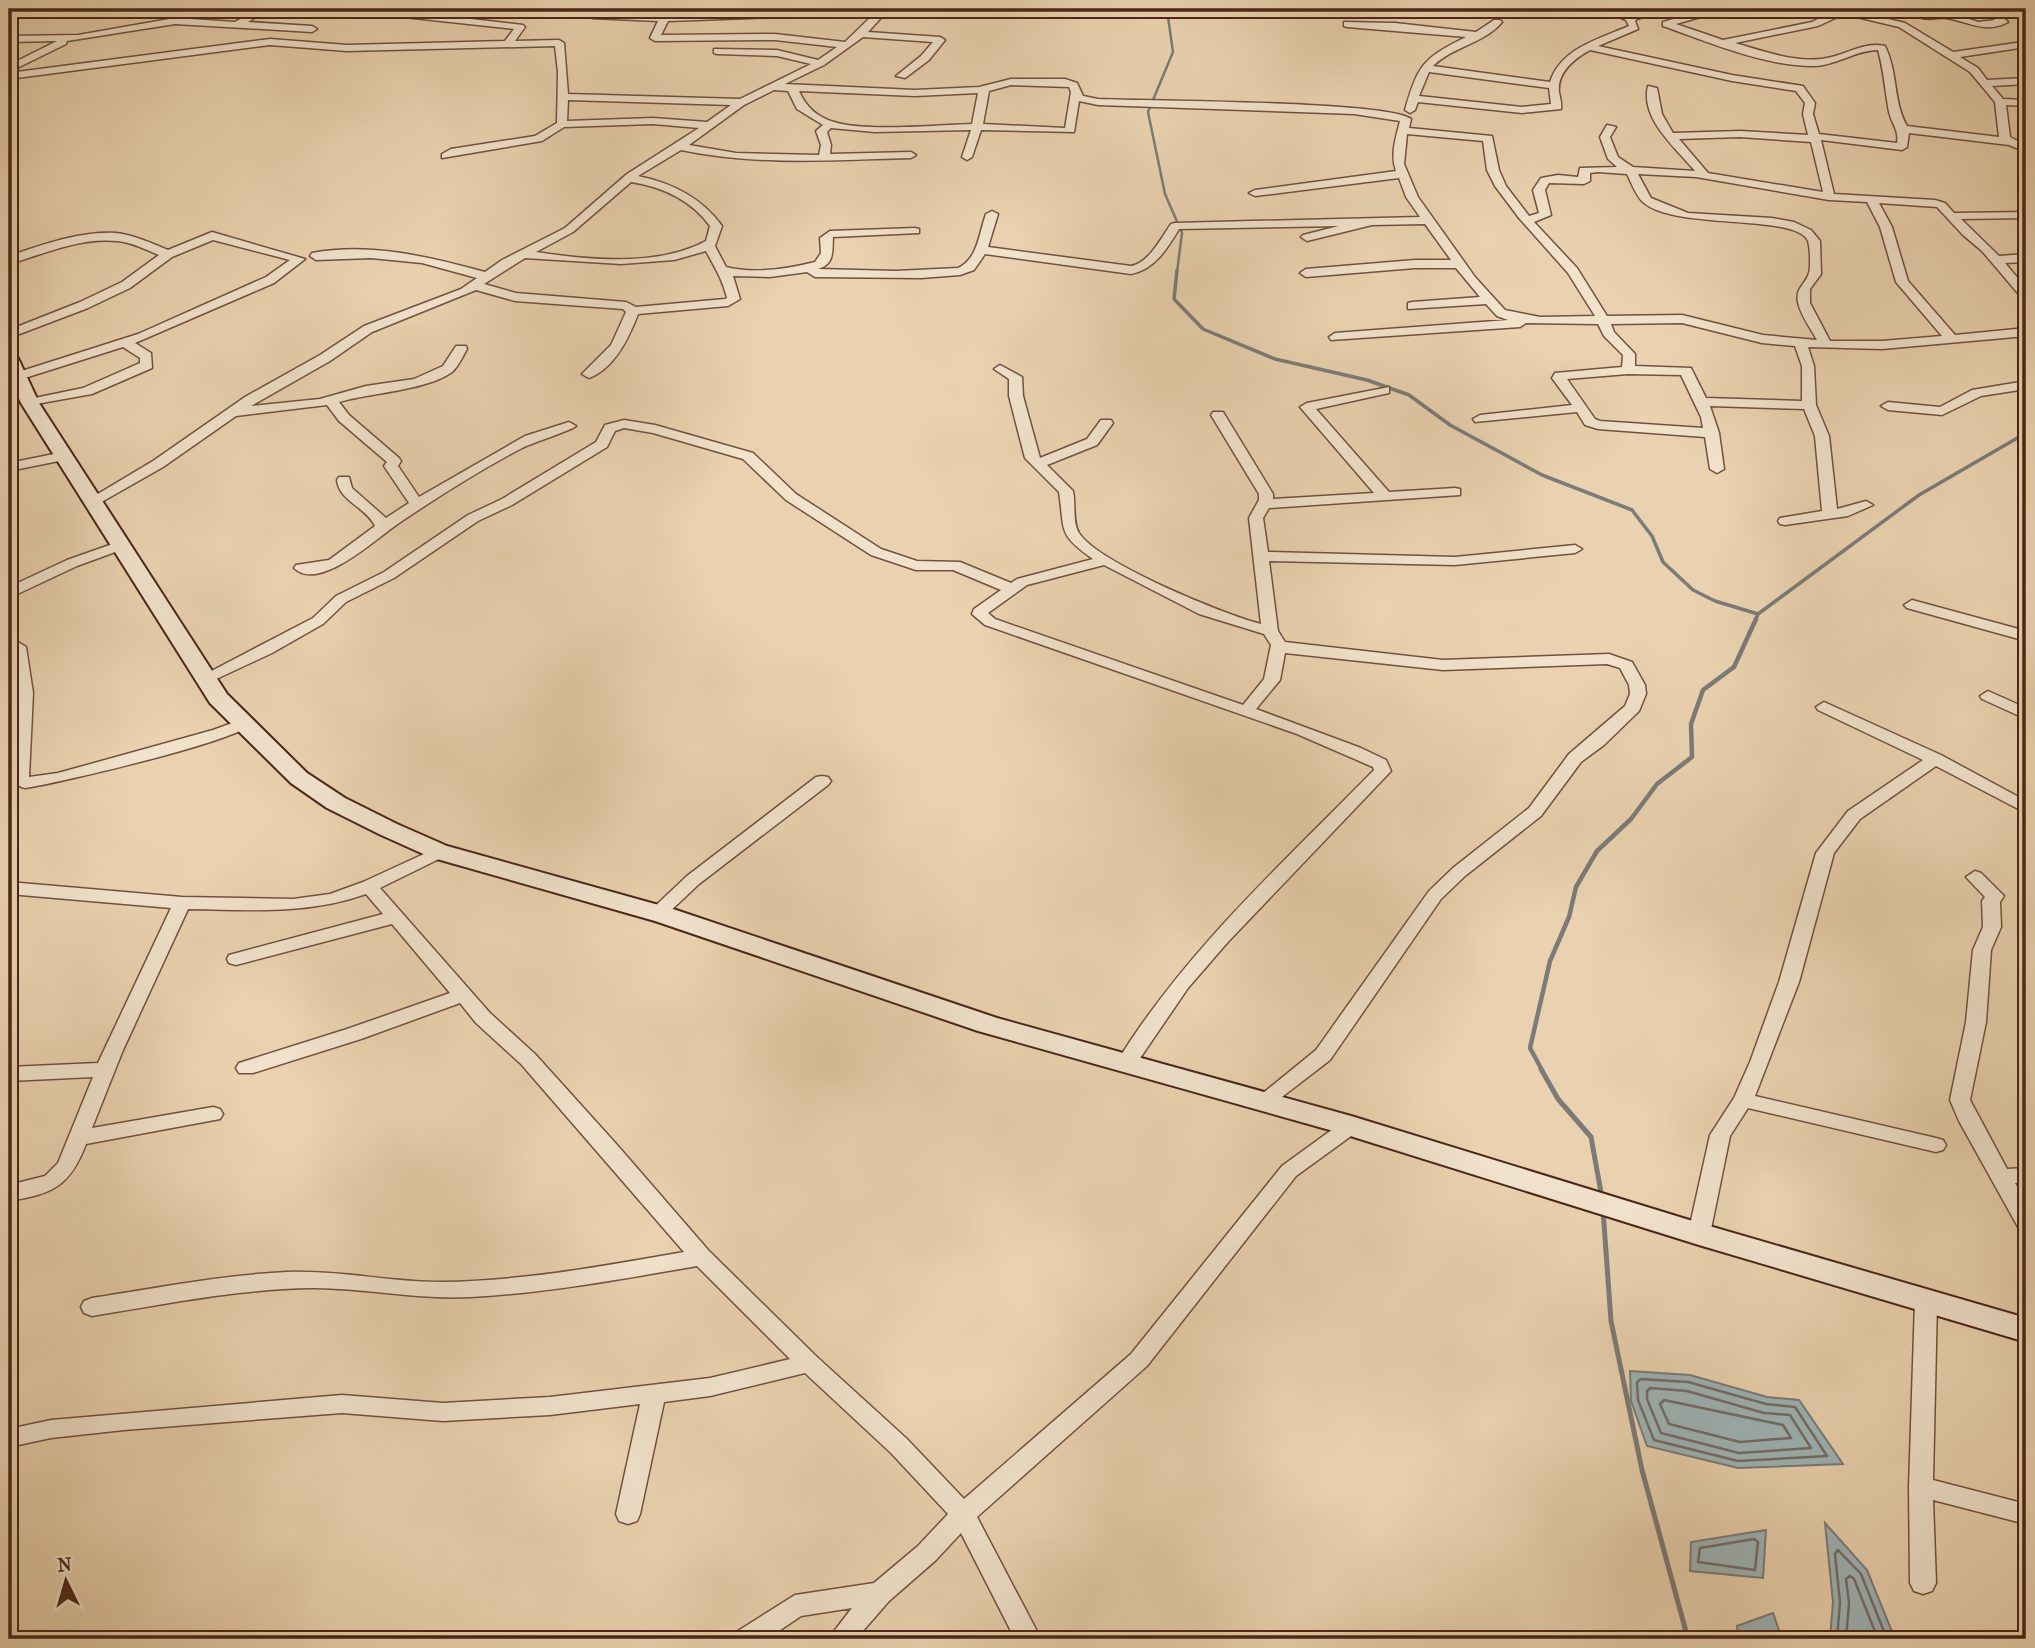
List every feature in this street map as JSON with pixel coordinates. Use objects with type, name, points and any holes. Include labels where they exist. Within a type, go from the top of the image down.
[{"type":"main road","points":[[12,371],[218,698],[299,778],[336,803],[439,852],[658,913],[917,1002],[1125,1065],[1352,1126],[1699,1234],[2026,1330]]},
{"type":"street","points":[[238,23],[264,9]]},
{"type":"street","points":[[358,9],[397,10],[431,17],[520,27],[508,44]]},
{"type":"street","points":[[431,17],[446,9]]},
{"type":"street","points":[[587,9],[592,15],[664,18],[722,12],[806,14]]},
{"type":"street","points":[[93,501],[158,464],[233,413],[368,329],[451,299],[569,230],[629,178],[661,155],[680,146],[743,102],[775,87],[846,46],[884,9]]},
{"type":"street","points":[[1605,9],[1631,19],[1666,9]]},
{"type":"street","points":[[1675,9],[1693,16]]},
{"type":"street","points":[[1670,136],[1718,134],[1814,138],[1902,147],[1902,129],[1895,115],[1891,76],[1880,47],[1828,61],[1805,62],[1722,43],[1667,24],[1669,21],[1711,11],[1707,9]]},
{"type":"street","points":[[1912,31],[1932,28],[1934,23],[1920,15],[1945,14],[1977,25],[2003,22],[1988,9]]},
{"type":"street","points":[[1722,43],[1815,24],[1838,10],[1889,20],[1954,55],[1987,83],[2000,102],[2005,139],[2026,149]]},
{"type":"street","points":[[664,18],[660,21],[657,40],[775,37],[846,46]]},
{"type":"street","points":[[1413,98],[1522,110],[1548,110],[1557,107],[1554,86],[1565,63],[1580,50],[1635,27],[1631,19]]},
{"type":"street","points":[[9,39],[69,39],[175,21],[312,29]]},
{"type":"street","points":[[1497,23],[1490,30],[1446,50],[1424,68],[1399,143],[1402,174],[1412,197],[1487,300],[1510,317],[1531,321]]},
{"type":"street","points":[[1346,24],[1478,35]]},
{"type":"street","points":[[861,34],[940,40],[925,58],[901,76]]},
{"type":"street","points":[[9,69],[69,39]]},
{"type":"street","points":[[9,76],[175,52],[270,42],[347,48],[561,44],[562,124]]},
{"type":"street","points":[[1954,55],[2023,45]]},
{"type":"street","points":[[1590,47],[1746,80],[1799,88],[1810,103],[1808,114],[1824,167],[1829,197]]},
{"type":"street","points":[[717,51],[777,53],[820,62]]},
{"type":"street","points":[[1746,80],[1761,68],[1767,55]]},
{"type":"street","points":[[1424,68],[1554,86]]},
{"type":"street","points":[[775,87],[908,94],[984,89],[1011,82],[1065,82],[1073,85],[1075,94],[1069,131],[977,127],[875,129],[829,125],[801,107],[792,89]]},
{"type":"street","points":[[1987,83],[2026,82]]},
{"type":"street","points":[[1653,88],[1656,115],[1670,136],[1705,176]]},
{"type":"street","points":[[967,157],[977,127],[984,89]]},
{"type":"street","points":[[1075,94],[1087,101],[1354,111],[1405,125],[1488,138],[1496,177],[1527,220],[1573,271],[1608,333],[1629,354],[1628,370]]},
{"type":"street","points":[[562,97],[743,102]]},
{"type":"street","points":[[2000,102],[2026,103]]},
{"type":"street","points":[[446,156],[455,151],[538,139],[562,124],[653,121],[707,125]]},
{"type":"street","points":[[824,156],[826,145],[821,131],[829,125]]},
{"type":"street","points":[[1611,127],[1605,137],[1613,159],[1631,171],[1644,198],[1677,214],[1694,218],[1772,221],[1790,224],[1807,232],[1814,241],[1815,274],[1804,289],[1804,303],[1826,345]]},
{"type":"street","points":[[1902,129],[2011,142]]},
{"type":"street","points":[[680,146],[725,155],[911,155]]},
{"type":"street","points":[[1527,220],[1545,215],[1539,190],[1545,180],[1558,178],[1584,181],[1584,170],[1705,176],[1829,197],[1935,203],[1952,216],[1996,260],[2026,295]]},
{"type":"street","points":[[1255,193],[1402,174]]},
{"type":"street","points":[[524,254],[589,260],[654,259],[709,246],[716,226],[694,203],[667,186],[629,178]]},
{"type":"street","points":[[1872,201],[1886,226],[1902,282],[1951,338]]},
{"type":"street","points":[[810,268],[815,273],[952,273],[969,268],[980,255],[992,214]]},
{"type":"street","points":[[1952,216],[2026,215]]},
{"type":"street","points":[[981,250],[1131,270],[1142,268],[1162,247],[1175,226],[1429,220]]},
{"type":"street","points":[[1307,237],[1372,222]]},
{"type":"street","points":[[709,246],[721,270],[764,272],[810,268],[825,261],[828,255],[826,238],[830,234],[915,231]]},
{"type":"street","points":[[9,334],[84,305],[125,285],[168,254],[212,236],[299,259],[270,280],[125,343],[12,371]]},
{"type":"street","points":[[9,260],[51,247],[108,237],[118,237],[168,254]]},
{"type":"street","points":[[316,256],[371,254],[423,259],[488,277]]},
{"type":"street","points":[[1996,260],[2026,258]]},
{"type":"street","points":[[1306,273],[1415,264],[1459,264]]},
{"type":"street","points":[[476,286],[515,297],[626,306],[633,311],[727,302],[734,299],[726,272]]},
{"type":"street","points":[[1412,306],[1487,300]]},
{"type":"street","points":[[589,374],[604,363],[621,344],[633,311]]},
{"type":"street","points":[[1335,337],[1531,321],[1682,319],[1762,339],[1826,345],[1882,345],[2026,332]]},
{"type":"street","points":[[30,403],[87,391],[147,365],[146,356],[125,343]]},
{"type":"street","points":[[1801,344],[1808,366],[1809,405],[1822,436],[1830,514]]},
{"type":"street","points":[[233,413],[279,405],[331,401],[366,390],[411,385],[448,369],[461,349]]},
{"type":"street","points":[[1000,369],[1015,377],[1016,396],[1032,458],[1066,491],[1069,523],[1075,538],[1107,560],[1214,615],[1274,638],[1289,649],[1443,665],[1588,662],[1609,659],[1626,665],[1637,685],[1638,694],[1633,708],[1598,741],[1575,758],[1535,812],[1435,895],[1323,1055],[1262,1102]]},
{"type":"street","points":[[1712,433],[1598,425],[1590,422],[1559,378],[1628,370],[1686,372],[1702,402],[1712,433],[1717,469]]},
{"type":"street","points":[[1888,406],[1942,411],[1977,393],[2026,385]]},
{"type":"street","points":[[1384,390],[1307,407],[1368,474],[1384,496]]},
{"type":"street","points":[[331,401],[344,418],[394,461],[391,466],[418,505]]},
{"type":"street","points":[[1702,402],[1809,405]]},
{"type":"street","points":[[1480,419],[1581,408]]},
{"type":"street","points":[[1218,415],[1266,494],[1256,518],[1274,638],[1272,680],[1246,711]]},
{"type":"street","points":[[1037,464],[1088,445],[1099,436],[1106,423]]},
{"type":"street","points":[[206,678],[254,656],[318,621],[341,599],[389,575],[473,518],[507,502],[602,444],[610,428],[619,425],[655,429],[748,456],[791,497],[876,552],[916,566],[950,564],[1010,588]]},
{"type":"street","points":[[301,568],[314,571],[349,555],[383,527],[531,438],[556,427],[569,426]]},
{"type":"street","points":[[9,467],[64,456]]},
{"type":"street","points":[[344,480],[345,490],[374,513],[383,527]]},
{"type":"street","points":[[1263,504],[1455,492]]},
{"type":"street","points":[[1784,521],[1848,512],[1866,505]]},
{"type":"street","points":[[9,593],[72,562],[121,545]]},
{"type":"street","points":[[1261,556],[1455,561],[1575,549]]},
{"type":"street","points":[[1107,560],[1022,582],[982,608],[982,618],[1357,752],[1380,764],[1383,771],[1220,939],[1181,984],[1125,1065]]},
{"type":"street","points":[[1912,605],[2026,636]]},
{"type":"street","points":[[18,647],[26,676],[27,699],[20,769],[25,783],[59,778],[219,734],[243,724]]},
{"type":"street","points":[[1988,696],[2026,714]]},
{"type":"street","points":[[1824,707],[1935,760],[2026,808]]},
{"type":"street","points":[[1699,1234],[1720,1135],[1743,1100],[1789,982],[1825,853],[1839,831],[1854,815],[1935,760]]},
{"type":"street","points":[[658,913],[693,880],[821,780]]},
{"type":"street","points":[[9,888],[182,903],[293,905],[333,899],[369,886],[439,852]]},
{"type":"street","points":[[1975,877],[1994,896],[1991,901],[1992,927],[1982,950],[1976,1022],[1960,1100],[2026,1221]]},
{"type":"street","points":[[369,886],[483,1018],[528,1059],[611,1151],[701,1257],[898,1446],[963,1514],[1028,1639]]},
{"type":"street","points":[[9,1193],[28,1190],[58,1177],[67,1167],[106,1069],[182,903]]},
{"type":"street","points":[[236,959],[395,917]]},
{"type":"street","points":[[246,1068],[354,1034],[463,995]]},
{"type":"street","points":[[9,1074],[106,1069]]},
{"type":"street","points":[[1743,1100],[1936,1145]]},
{"type":"street","points":[[79,1139],[213,1114]]},
{"type":"street","points":[[841,1639],[880,1592],[927,1553],[963,1514],[1139,1360],[1289,1171],[1352,1126]]},
{"type":"street","points":[[2001,1177],[2026,1175]]},
{"type":"street","points":[[92,1307],[250,1283],[316,1279],[441,1290],[489,1287],[606,1273],[701,1257]]},
{"type":"street","points":[[1923,1583],[1921,1487],[1926,1301]]},
{"type":"street","points":[[9,1438],[124,1421],[342,1404],[443,1412],[550,1406],[710,1387],[809,1363]]},
{"type":"street","points":[[628,1514],[654,1395]]},
{"type":"street","points":[[1921,1487],[2026,1514]]},
{"type":"street","points":[[747,1639],[795,1606],[880,1592]]},
{"type":"water","points":[[1630,1371],[1690,1375],[1767,1397],[1799,1400],[1843,1464],[1738,1468],[1647,1446],[1631,1401]]},
{"type":"water","points":[[1825,1523],[1867,1570],[1895,1639],[1830,1639],[1833,1602]]},
{"type":"water","points":[[1766,1530],[1763,1578],[1690,1571],[1691,1542]]},
{"type":"water","points":[[1773,1613],[1782,1639],[1738,1639],[1737,1626]]},
{"type":"waterway","points":[[1171,9],[1167,10],[1173,52],[1148,112],[1165,194],[1182,233],[1177,272]]},
{"type":"waterway","points":[[1177,270],[1174,299],[1203,329],[1275,359],[1367,380],[1409,395],[1450,425],[1542,475],[1632,510],[1652,536],[1663,562],[1693,590],[1715,601],[1758,614]]},
{"type":"waterway","points":[[1758,614],[1919,495],[2026,433]]},
{"type":"waterway","points":[[1755,621],[1758,614]]},
{"type":"waterway","points":[[1542,1070],[1530,1048],[1550,961],[1569,917],[1576,887],[1597,851],[1631,819],[1657,784],[1692,757],[1691,724],[1703,690],[1734,667],[1756,619]]},
{"type":"waterway","points":[[1541,1069],[1558,1099],[1591,1137],[1602,1198]]},
{"type":"waterway","points":[[1603,1210],[1611,1321],[1642,1470],[1688,1639]]}]
